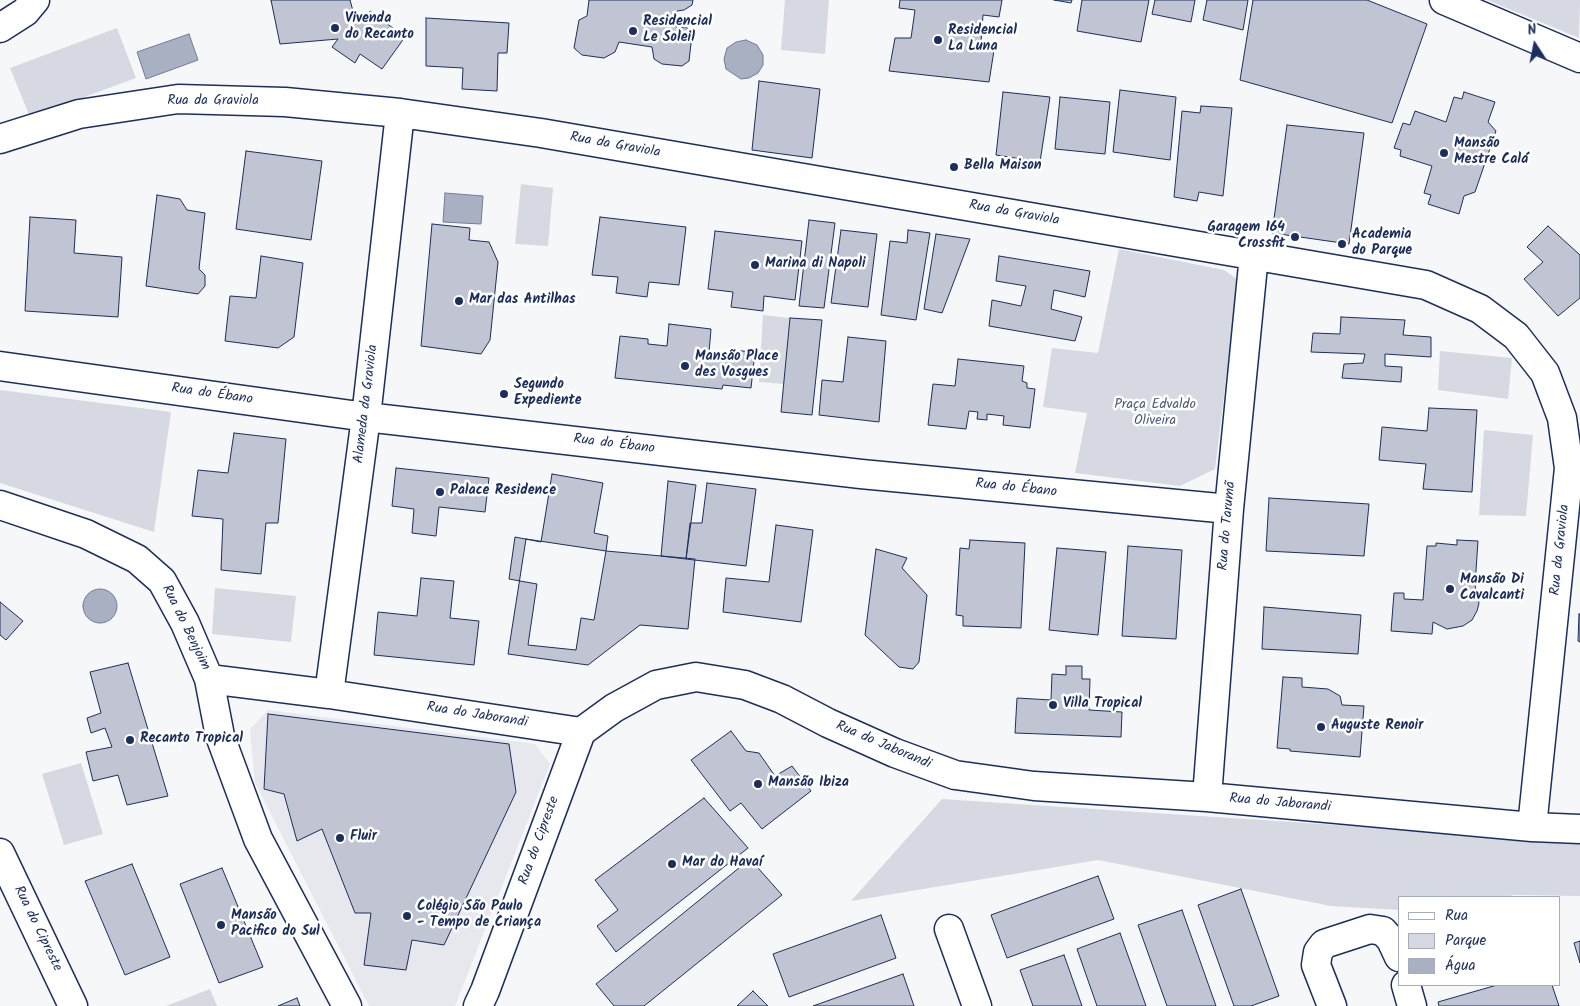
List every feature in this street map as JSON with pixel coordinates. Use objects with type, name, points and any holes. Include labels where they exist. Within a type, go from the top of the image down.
[{"type":"street","points":[[0,28],[25,12],[35,0]]},
{"type":"street","points":[[1444,0],[1580,58]]},
{"type":"street","name":"Rua da Graviola","points":[[0,139],[79,114],[178,100],[285,102],[400,113],[541,133],[1426,285],[1480,309],[1516,336],[1545,373],[1562,418],[1569,468],[1532,827]]},
{"type":"street","name":"Alameda da Graviola","points":[[329,694],[366,417],[400,113]]},
{"type":"street","name":"Rua do Tarumã","points":[[1207,797],[1229,509],[1254,255]]},
{"type":"street","name":"Rua do Ébano","points":[[0,366],[366,417],[861,474],[1229,509]]},
{"type":"street","name":"Rua do Benjoim","points":[[0,505],[86,534],[137,559],[162,581],[185,623],[209,679],[220,736],[258,839],[348,1006]]},
{"type":"street","name":"Rua do Jaborandi","points":[[209,679],[329,694],[581,732],[614,708],[656,685],[696,677],[745,685],[782,699],[828,723],[886,749],[954,775],[1034,786],[1207,797],[1532,827],[1580,829]]},
{"type":"street","name":"Rua do Cipreste","points":[[478,1006],[581,732]]},
{"type":"street","name":"Rua do Cipreste","points":[[0,853],[73,1006]]},
{"type":"street","points":[[949,929],[977,1006]]},
{"type":"street","points":[[1332,1006],[1316,965],[1318,952],[1324,944],[1370,929],[1383,931],[1391,940],[1398,955]]},
{"type":"street","points":[[1406,986],[1412,1006]]},
{"type":"shaded area","name":"Colégio São Paulo - Tempo de Criança","points":[[268,710],[535,744],[550,764],[455,1006],[369,1006],[255,783],[250,729]]},
{"type":"green space","points":[[785,0],[829,0],[825,54],[781,50]]},
{"type":"green space","points":[[1487,0],[1580,0],[1579,38]]},
{"type":"green space","points":[[117,28],[136,78],[30,117],[10,68]]},
{"type":"green space","points":[[521,184],[553,188],[548,246],[515,244]]},
{"type":"green space","name":"Praça Edvaldo Oliveira","points":[[1119,249],[1224,270],[1238,280],[1215,469],[1180,486],[1075,473],[1087,413],[1043,407],[1052,348],[1098,353]]},
{"type":"green space","points":[[763,315],[790,318],[784,384],[759,382]]},
{"type":"green space","points":[[1440,351],[1512,358],[1508,399],[1438,390]]},
{"type":"green space","points":[[0,390],[171,412],[154,532],[0,483]]},
{"type":"green space","points":[[1484,430],[1533,435],[1526,516],[1479,515]]},
{"type":"green space","points":[[215,588],[296,596],[291,642],[212,634]]},
{"type":"green space","points":[[81,763],[103,834],[64,845],[42,774]]},
{"type":"green space","points":[[942,799],[1580,841],[1580,896],[1398,896],[1398,910],[1331,906],[1098,860],[851,901]]},
{"type":"green space","points":[[210,989],[217,1006],[166,1006]]},
{"type":"water","points":[[189,34],[198,60],[146,79],[137,52]]},
{"type":"water","points":[[746,40],[757,45],[763,55],[763,65],[758,73],[749,78],[741,79],[726,69],[724,59],[727,48],[736,42]]},
{"type":"water","points":[[445,193],[483,196],[481,224],[443,222]]},
{"type":"water","points":[[100,589],[112,594],[117,606],[112,618],[100,623],[88,618],[83,606],[88,594]]},
{"type":"building","name":"Vivenda do Recanto","points":[[271,0],[350,0],[353,11],[364,19],[370,11],[405,37],[382,69],[360,54],[355,63],[332,47],[338,39],[280,44]]},
{"type":"building","name":"Residencial Le Soleil","points":[[589,0],[693,0],[692,5],[684,10],[677,11],[676,27],[688,28],[692,35],[689,61],[682,66],[662,64],[654,59],[652,47],[619,42],[615,52],[604,58],[582,55],[574,48],[579,20],[587,16]]},
{"type":"building","name":"Residencial La Luna","points":[[900,0],[1002,0],[999,17],[983,15],[981,42],[995,44],[989,82],[889,71],[895,38],[911,38],[915,10],[899,8]]},
{"type":"building","points":[[1054,0],[1072,0],[1071,3]]},
{"type":"building","points":[[1082,0],[1149,0],[1141,42],[1077,31]]},
{"type":"building","points":[[1155,0],[1195,0],[1191,22],[1152,14]]},
{"type":"building","points":[[1207,0],[1248,0],[1243,30],[1203,20]]},
{"type":"building","points":[[1253,0],[1367,0],[1427,24],[1392,123],[1240,80]]},
{"type":"building","points":[[426,18],[509,23],[507,53],[498,53],[497,91],[462,89],[463,68],[426,66]]},
{"type":"building","points":[[759,81],[820,89],[812,158],[752,150]]},
{"type":"building","points":[[1120,90],[1176,97],[1170,160],[1113,152]]},
{"type":"building","points":[[1003,92],[1050,97],[1040,162],[996,155]]},
{"type":"building","name":"Mansão Mestre Calá","points":[[1464,92],[1495,102],[1488,122],[1496,131],[1475,192],[1464,196],[1459,214],[1428,204],[1431,195],[1424,193],[1432,166],[1400,156],[1401,150],[1394,148],[1403,123],[1410,125],[1415,111],[1446,122],[1454,97],[1462,99]]},
{"type":"building","points":[[1060,97],[1110,102],[1105,154],[1055,149]]},
{"type":"building","points":[[1201,106],[1232,108],[1223,196],[1199,192],[1197,201],[1174,197],[1182,111],[1200,113]]},
{"type":"building","points":[[1287,125],[1364,133],[1349,244],[1272,233]]},
{"type":"building","points":[[246,151],[322,161],[311,240],[236,229]]},
{"type":"building","points":[[157,195],[180,199],[187,210],[205,213],[199,269],[205,275],[205,286],[198,294],[146,286]]},
{"type":"building","points":[[30,217],[76,220],[74,253],[122,257],[118,317],[25,311]]},
{"type":"building","points":[[600,217],[686,227],[679,285],[649,282],[647,297],[616,293],[618,277],[592,275]]},
{"type":"building","points":[[809,220],[835,223],[824,308],[799,306]]},
{"type":"building","name":"Mar das Antilhas","points":[[432,224],[470,228],[469,240],[489,242],[498,262],[490,340],[481,354],[421,346]]},
{"type":"building","points":[[1548,226],[1580,255],[1580,298],[1558,316],[1524,279],[1543,262],[1527,247]]},
{"type":"building","points":[[841,230],[877,234],[868,307],[831,303]]},
{"type":"building","points":[[908,230],[930,233],[916,320],[881,315],[890,241],[907,243]]},
{"type":"building","name":"Marina di Napoli","points":[[715,231],[802,241],[795,300],[764,296],[763,311],[731,307],[733,292],[708,289]]},
{"type":"building","points":[[936,234],[970,239],[942,313],[924,309]]},
{"type":"building","points":[[261,256],[303,263],[294,337],[278,348],[225,341],[230,296],[256,298]]},
{"type":"building","points":[[999,256],[1090,271],[1085,297],[1054,290],[1051,309],[1082,317],[1075,341],[989,326],[992,300],[1021,306],[1026,286],[996,281]]},
{"type":"building","points":[[1341,317],[1405,320],[1403,335],[1431,337],[1431,357],[1385,354],[1385,366],[1402,367],[1401,382],[1342,378],[1344,364],[1363,363],[1365,354],[1311,352],[1313,333],[1340,334]]},
{"type":"building","points":[[790,318],[822,320],[812,415],[781,412]]},
{"type":"building","name":"Mansão Place des Vosgues","points":[[669,324],[711,329],[709,353],[729,355],[729,350],[755,352],[751,388],[723,385],[722,389],[615,378],[620,336],[648,339],[648,344],[667,346]]},
{"type":"building","points":[[848,337],[886,341],[879,422],[819,415],[822,380],[843,382]]},
{"type":"building","points":[[958,359],[1024,366],[1022,381],[1027,383],[1027,388],[1035,389],[1030,428],[1003,425],[1004,416],[987,414],[987,420],[977,419],[978,412],[969,411],[966,429],[928,425],[933,384],[955,386]]},
{"type":"building","points":[[1429,408],[1477,410],[1472,492],[1423,489],[1426,464],[1379,460],[1382,427],[1427,431]]},
{"type":"building","points":[[234,433],[286,439],[278,523],[266,523],[261,574],[221,570],[223,519],[192,516],[198,470],[228,473]]},
{"type":"building","name":"Palace Residence","points":[[396,468],[489,478],[485,512],[439,507],[436,536],[412,533],[414,509],[392,506]]},
{"type":"building","points":[[552,474],[603,483],[594,533],[608,536],[606,551],[594,620],[581,618],[576,650],[528,645],[537,584],[509,579],[515,537],[541,542]]},
{"type":"building","points":[[668,481],[696,485],[686,559],[661,556]]},
{"type":"building","points":[[707,483],[756,489],[746,566],[686,559],[690,523],[702,523]]},
{"type":"building","points":[[1269,498],[1369,504],[1364,556],[1266,551]]},
{"type":"building","points":[[776,525],[813,530],[801,622],[723,612],[726,578],[769,582]]},
{"type":"building","points":[[526,539],[606,551],[695,559],[688,629],[640,625],[588,665],[508,654]]},
{"type":"building","points":[[970,540],[1025,543],[1021,628],[963,626],[963,616],[956,615],[960,548],[969,549]]},
{"type":"building","name":"Mansão Di Cavalcanti","points":[[1457,540],[1478,541],[1475,585],[1479,603],[1472,620],[1463,626],[1447,629],[1433,622],[1432,634],[1391,631],[1394,593],[1404,593],[1404,599],[1423,600],[1427,546],[1436,546],[1436,543],[1457,545]]},
{"type":"building","points":[[1128,546],[1182,550],[1176,639],[1122,636]]},
{"type":"building","points":[[1057,548],[1106,552],[1098,635],[1049,630]]},
{"type":"building","points":[[876,549],[907,558],[902,568],[927,595],[919,662],[913,669],[899,667],[865,635]]},
{"type":"building","points":[[421,578],[454,581],[450,618],[479,621],[474,665],[374,655],[378,612],[417,616]]},
{"type":"building","points":[[0,602],[23,621],[6,640],[0,635]]},
{"type":"building","points":[[1264,607],[1361,615],[1358,654],[1262,649]]},
{"type":"building","points":[[1580,614],[1580,642],[1578,641]]},
{"type":"building","name":"Recanto Tropical","points":[[128,663],[168,796],[127,805],[118,775],[93,781],[86,752],[112,747],[105,728],[91,733],[87,718],[101,713],[90,672]]},
{"type":"building","name":"Villa Tropical","points":[[1066,666],[1082,666],[1082,679],[1090,679],[1089,710],[1122,712],[1121,737],[1015,733],[1017,698],[1051,700],[1052,674],[1066,675]]},
{"type":"building","name":"Auguste Renoir","points":[[1283,677],[1302,678],[1302,687],[1328,689],[1340,696],[1342,705],[1364,706],[1360,757],[1290,751],[1290,749],[1277,748]]},
{"type":"building","name":"Colégio São Paulo - Tempo de Criança","points":[[268,714],[509,744],[516,792],[444,945],[412,940],[406,970],[364,965],[371,913],[355,913],[322,829],[297,841],[284,794],[264,789]]},
{"type":"building","name":"Mansão Ibiza","points":[[731,731],[746,751],[759,753],[775,776],[792,766],[811,791],[762,829],[741,803],[730,811],[691,760]]},
{"type":"building","name":"Mar do Havaí","points":[[704,798],[748,848],[616,952],[597,926],[618,910],[595,880]]},
{"type":"building","points":[[750,859],[782,895],[644,1006],[614,1006],[596,984]]},
{"type":"building","points":[[132,864],[170,957],[125,975],[85,881]]},
{"type":"building","name":"Mansão Pacifico do Sul","points":[[222,868],[263,967],[219,983],[180,884]]},
{"type":"building","points":[[1098,876],[1114,919],[1007,958],[991,915]]},
{"type":"building","points":[[1241,889],[1279,996],[1251,1006],[1234,1006],[1198,905]]},
{"type":"building","points":[[1182,910],[1216,1006],[1167,1006],[1138,925]]},
{"type":"building","points":[[881,915],[896,958],[789,997],[773,954]]},
{"type":"building","points":[[1120,933],[1146,1006],[1097,1006],[1077,949]]},
{"type":"building","points":[[1580,941],[1580,963],[1574,943]]},
{"type":"building","points":[[1064,955],[1082,1006],[1033,1006],[1020,970]]},
{"type":"building","points":[[903,974],[914,1006],[813,1006]]},
{"type":"building","points":[[1494,986],[1552,986],[1559,1006],[1439,1006],[1438,1002]]},
{"type":"building","points":[[753,991],[768,1006],[737,1006]]},
{"type":"building","points":[[297,998],[300,1006],[278,1006]]},
{"type":"place","name":"Vivenda do Recanto","points":[[335,28]]},
{"type":"place","name":"Residencial Le Soleil","points":[[633,31]]},
{"type":"place","name":"Residencial La Luna","points":[[938,40]]},
{"type":"place","name":"Mansão Mestre Calá","points":[[1444,153]]},
{"type":"place","name":"Bella Maison","points":[[954,167]]},
{"type":"place","name":"Garagem 164 Crossfit","points":[[1295,237]]},
{"type":"place","name":"Academia do Parque","points":[[1342,244]]},
{"type":"place","name":"Marina di Napoli","points":[[755,265]]},
{"type":"place","name":"Mar das Antilhas","points":[[459,301]]},
{"type":"place","name":"Mansão Place des Vosgues","points":[[685,366]]},
{"type":"place","name":"Segundo Expediente","points":[[504,394]]},
{"type":"place","name":"Palace Residence","points":[[440,492]]},
{"type":"place","name":"Mansão Di Cavalcanti","points":[[1450,589]]},
{"type":"place","name":"Villa Tropical","points":[[1053,705]]},
{"type":"place","name":"Auguste Renoir","points":[[1321,727]]},
{"type":"place","name":"Recanto Tropical","points":[[130,740]]},
{"type":"place","name":"Mansão Ibiza","points":[[758,784]]},
{"type":"place","name":"Fluir","points":[[340,838]]},
{"type":"place","name":"Mar do Havaí","points":[[672,864]]},
{"type":"place","name":"Colégio São Paulo - Tempo de Criança","points":[[407,916]]},
{"type":"place","name":"Mansão Pacifico do Sul","points":[[221,925]]}]
